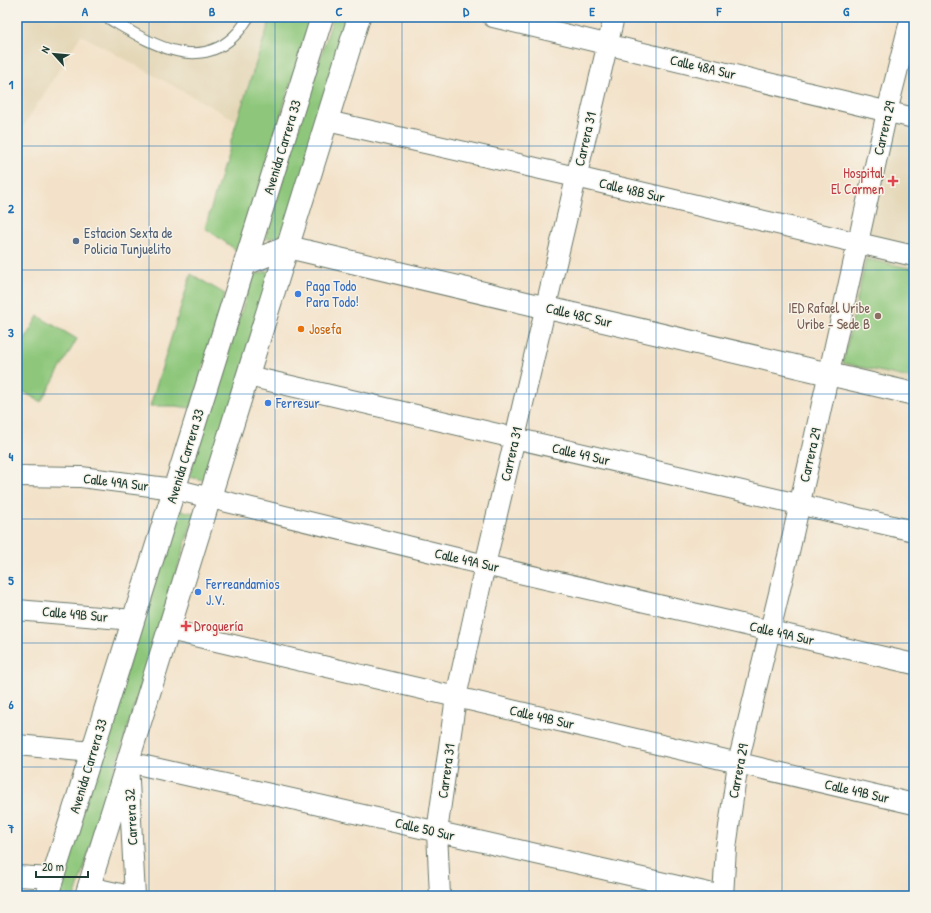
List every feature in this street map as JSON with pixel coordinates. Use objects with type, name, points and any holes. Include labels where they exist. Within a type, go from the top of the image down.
[{"type":"main road","name":"Avenida Carrera 33","points":[[49,887],[322,17]]},
{"type":"main road","points":[[87,891],[359,17]]},
{"type":"main road","points":[[245,264],[288,247]]},
{"type":"main road","name":"Calle 48C Sur","points":[[288,247],[914,394]]},
{"type":"street","name":"Calle 48A Sur","points":[[493,17],[914,118]]},
{"type":"street","name":"Carrera 31","points":[[440,896],[437,832],[456,697],[485,565],[614,17]]},
{"type":"street","name":"Carrera 29","points":[[722,896],[726,848],[738,763],[799,504],[887,112],[911,17]]},
{"type":"street","name":"Calle 48B Sur","points":[[327,121],[576,177],[914,256]]},
{"type":"street","name":"Calle 49 Sur","points":[[248,376],[914,531]]},
{"type":"street","name":"Calle 49A Sur","points":[[17,476],[81,477],[174,489],[485,565],[914,664]]},
{"type":"street","name":"Calle 49B Sur","points":[[17,610],[133,620]]},
{"type":"street","name":"Calle 49B Sur","points":[[169,630],[914,804]]},
{"type":"street","points":[[17,745],[92,752]]},
{"type":"street","name":"Calle 50 Sur","points":[[128,762],[722,896]]},
{"type":"street","name":"Carrera 32","points":[[128,762],[135,896]]},
{"type":"street","points":[[17,876],[49,887]]},
{"type":"street","points":[[87,891],[130,896]]},
{"type":"lane","points":[[106,17],[146,40],[164,48],[181,53],[195,53],[212,50],[225,44],[238,32],[248,17]]},
{"type":"shaded area","points":[[17,17],[271,17],[237,121],[81,35],[17,137]]},
{"type":"shaded area","name":"IED Rafael Uribe Uribe - Sede B","points":[[887,112],[914,118],[914,393],[828,375]]},
{"type":"green space","points":[[271,17],[311,17],[239,252],[205,228],[237,121]]},
{"type":"green space","points":[[333,17],[350,17],[285,236],[265,239]]},
{"type":"green space","name":"IED Rafael Uribe Uribe - Sede B","points":[[866,259],[914,269],[914,379],[843,363]]},
{"type":"green space","points":[[273,270],[209,481],[189,477],[253,275]]},
{"type":"green space","points":[[191,274],[225,294],[191,408],[175,406],[150,406]]},
{"type":"green space","points":[[38,316],[77,339],[41,402],[17,388],[17,353]]},
{"type":"green space","points":[[178,510],[195,513],[75,896],[55,896]]},
{"type":"place","name":"Hospital El Carmen","points":[[893,181]]},
{"type":"place","name":"Estacion Sexta de Policia Tunjuelito","points":[[76,241]]},
{"type":"place","name":"Paga Todo Para Todo!","points":[[298,294]]},
{"type":"place","name":"IED Rafael Uribe Uribe - Sede B","points":[[878,316]]},
{"type":"place","name":"Josefa","points":[[301,329]]},
{"type":"place","name":"Ferresur","points":[[268,403]]},
{"type":"place","name":"Ferreandamios J.V.","points":[[198,592]]},
{"type":"place","name":"Droguería","points":[[186,626]]}]
